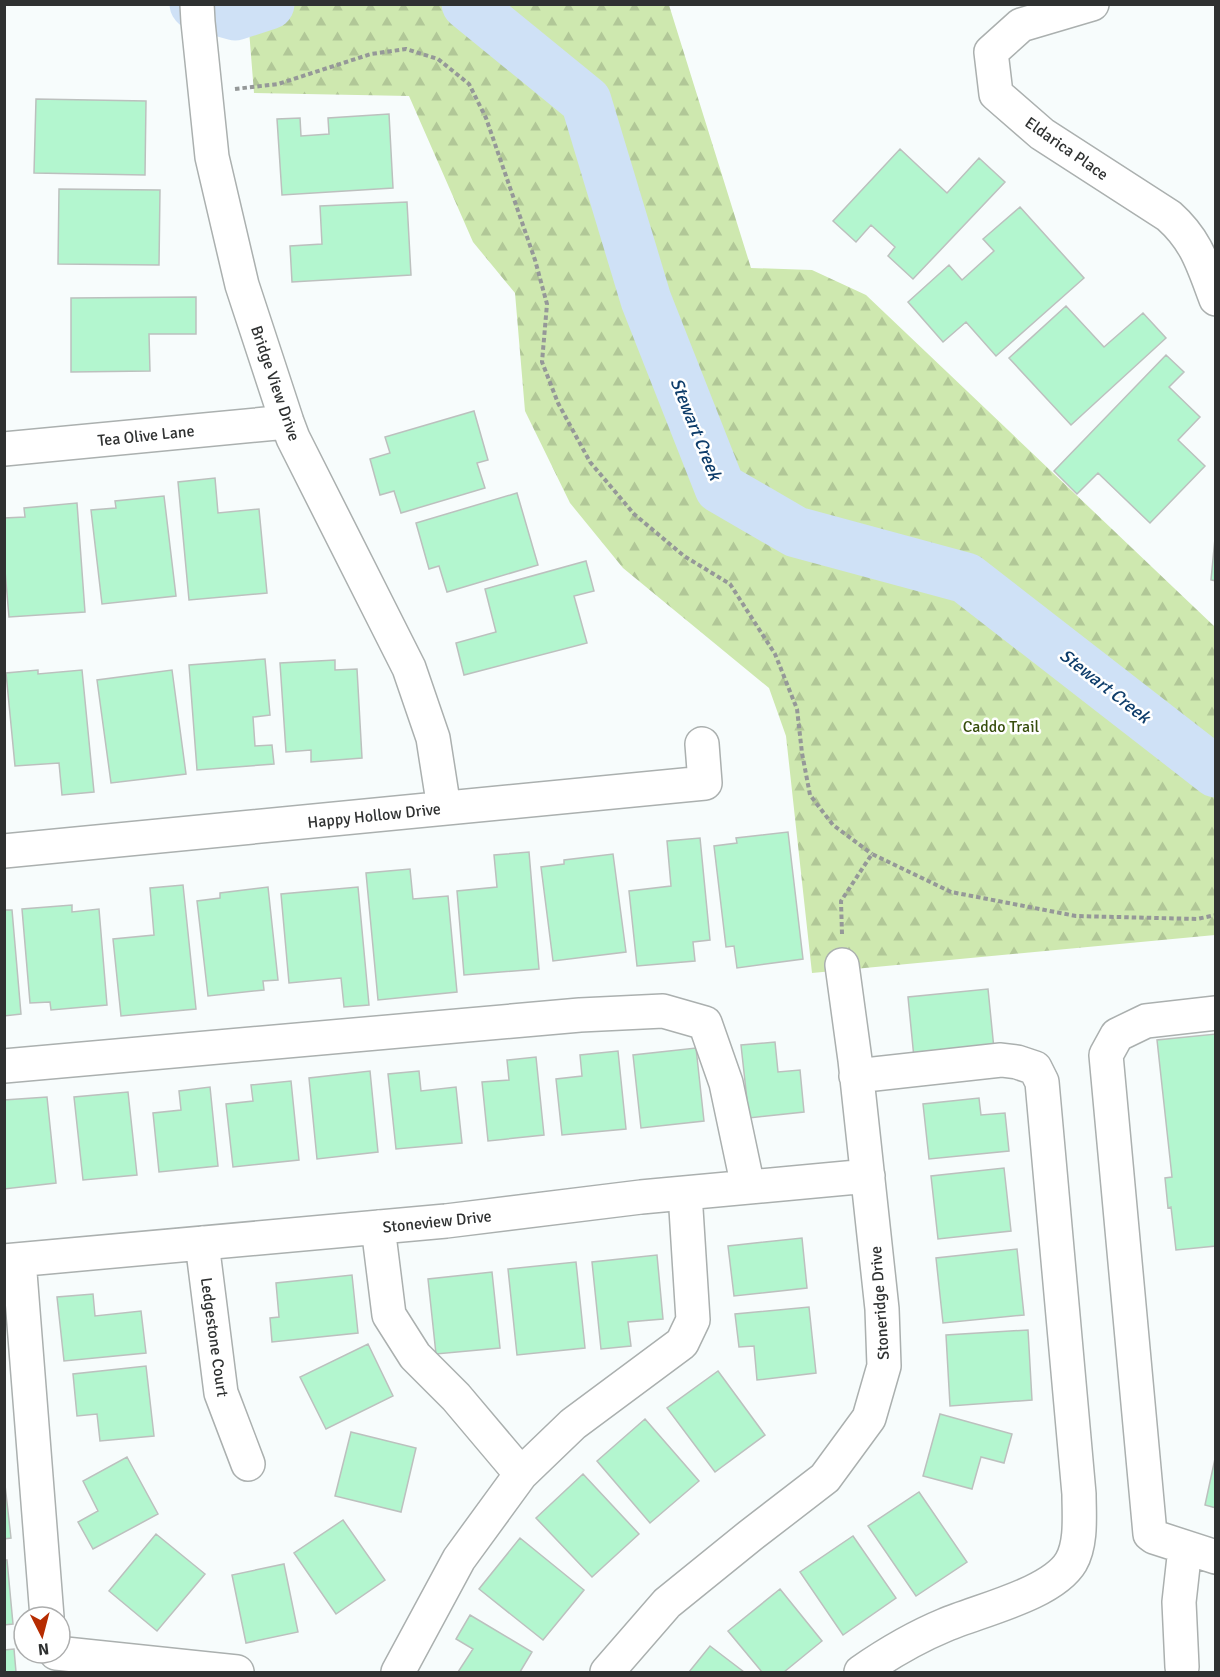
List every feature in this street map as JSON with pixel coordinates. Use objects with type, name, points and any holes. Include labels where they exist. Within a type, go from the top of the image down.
[{"type":"street","name":"Bridge View Drive","points":[[197,4],[219,82],[212,157],[240,273],[287,422],[409,668],[433,738],[444,808]]},
{"type":"street","name":"Eldarica Place","points":[[1092,4],[1021,25],[991,52],[996,94],[1042,134],[1169,216],[1180,226],[1190,237],[1201,259],[1215,299]]},
{"type":"street","name":"Eldarica Place","points":[[1152,205],[1202,229],[1215,232]]},
{"type":"street","name":"Tea Olive Lane","points":[[4,449],[287,422]]},
{"type":"street","name":"Happy Hollow Drive","points":[[4,851],[705,783],[702,744]]},
{"type":"street","name":"Stoneridge Drive","points":[[607,1672],[667,1602],[825,1478],[869,1418],[884,1366],[882,1309],[842,965]]},
{"type":"street","points":[[4,1066],[580,1015],[663,1011],[705,1023],[726,1083],[748,1188]]},
{"type":"street","points":[[1182,1667],[1179,1602],[1200,1552],[1150,1534],[1106,1054],[1117,1035],[1146,1021],[1215,1013]]},
{"type":"street","points":[[856,1076],[1001,1060],[1035,1068],[1042,1082],[1079,1494],[1078,1538],[1071,1562],[1055,1580],[1035,1592],[943,1625],[887,1654],[861,1672]]},
{"type":"street","name":"Stoneview Drive","points":[[12,1261],[446,1221],[686,1193],[868,1176]]},
{"type":"street","points":[[398,1672],[459,1559],[521,1474],[573,1424],[682,1343],[693,1320],[686,1193]]},
{"type":"street","points":[[378,1227],[389,1315],[415,1356],[456,1397],[521,1474]]},
{"type":"street","name":"Ledgestone Court","points":[[202,1243],[221,1393],[248,1464]]},
{"type":"street","points":[[12,1261],[46,1605]]},
{"type":"street","points":[[72,1655],[237,1672]]},
{"type":"path","points":[[219,82],[235,89],[278,84],[371,54],[406,49],[438,59],[469,84],[486,118],[548,304],[543,362],[558,403],[590,462],[634,514],[684,556],[730,584],[774,654],[797,709],[810,795],[834,825],[872,854],[951,892],[1076,916],[1197,919],[1215,915]]},
{"type":"path","points":[[842,965],[842,901],[872,854]]},
{"type":"green space","name":"Caddo Trail","points":[[247,5],[669,5],[751,268],[812,270],[866,295],[1215,627],[1215,935],[812,973],[786,736],[769,688],[623,568],[570,503],[525,411],[515,293],[473,242],[409,96],[254,93]]},
{"type":"building","points":[[36,99],[146,101],[145,175],[34,173]]},
{"type":"building","points":[[389,114],[393,188],[282,195],[277,119],[300,118],[301,136],[329,134],[328,118]]},
{"type":"building","points":[[900,149],[947,193],[979,158],[1005,182],[913,279],[888,256],[895,247],[871,225],[856,242],[833,221]]},
{"type":"building","points":[[59,189],[160,190],[159,265],[58,264]]},
{"type":"building","points":[[407,202],[411,275],[292,282],[290,246],[322,244],[320,206]]},
{"type":"building","points":[[1020,207],[1084,278],[996,356],[966,322],[943,342],[908,302],[949,265],[962,280],[994,251],[983,239]]},
{"type":"building","points":[[196,297],[196,334],[149,334],[150,371],[71,372],[71,298]]},
{"type":"building","points":[[1066,306],[1104,347],[1143,313],[1166,338],[1071,425],[1009,358]]},
{"type":"building","points":[[1166,355],[1184,372],[1169,387],[1200,417],[1178,440],[1205,466],[1150,523],[1098,473],[1077,494],[1054,471]]},
{"type":"building","points":[[474,411],[488,460],[477,463],[485,488],[401,513],[394,491],[380,495],[370,459],[390,453],[385,437]]},
{"type":"building","points":[[215,478],[218,513],[259,509],[267,593],[189,600],[178,482]]},
{"type":"building","points":[[517,493],[538,565],[447,592],[439,566],[429,569],[416,523]]},
{"type":"building","points":[[164,496],[176,596],[102,604],[91,510],[116,508],[115,501]]},
{"type":"building","points":[[77,503],[85,612],[9,617],[4,559],[4,518],[25,517],[24,508]]},
{"type":"building","points":[[1216,528],[1216,581],[1211,580]]},
{"type":"building","points":[[586,561],[594,591],[574,596],[587,643],[464,675],[456,643],[496,632],[485,589]]},
{"type":"building","points":[[265,659],[270,715],[253,717],[255,746],[272,745],[274,764],[197,770],[189,665]]},
{"type":"building","points":[[335,660],[335,670],[357,669],[362,758],[311,762],[311,750],[286,752],[280,663]]},
{"type":"building","points":[[38,670],[38,674],[82,670],[94,792],[62,795],[59,763],[15,766],[6,673]]},
{"type":"building","points":[[172,670],[186,774],[111,783],[97,680]]},
{"type":"building","points":[[788,832],[803,959],[737,968],[734,946],[726,947],[714,846],[737,843],[736,838]]},
{"type":"building","points":[[700,838],[710,940],[693,942],[695,961],[637,966],[629,891],[671,886],[667,841]]},
{"type":"building","points":[[529,852],[539,969],[464,975],[457,891],[497,887],[494,855]]},
{"type":"building","points":[[613,854],[626,952],[553,961],[541,867],[564,864],[564,860]]},
{"type":"building","points":[[410,869],[413,899],[448,896],[457,992],[378,1000],[366,873]]},
{"type":"building","points":[[183,885],[196,1009],[121,1016],[113,939],[154,935],[150,888]]},
{"type":"building","points":[[268,887],[278,980],[263,981],[264,990],[208,996],[197,901],[220,898],[220,893]]},
{"type":"building","points":[[358,887],[369,1005],[344,1007],[341,978],[289,983],[281,894]]},
{"type":"building","points":[[72,905],[72,912],[99,909],[107,1005],[51,1010],[50,1002],[30,1003],[22,909]]},
{"type":"building","points":[[4,910],[12,910],[21,1014],[4,1016]]},
{"type":"building","points":[[988,989],[994,1049],[914,1058],[908,997]]},
{"type":"building","points":[[1216,1034],[1216,1246],[1176,1250],[1165,1178],[1172,1177],[1157,1040]]},
{"type":"building","points":[[775,1042],[778,1072],[800,1070],[804,1112],[749,1118],[741,1045]]},
{"type":"building","points":[[696,1048],[704,1121],[641,1128],[633,1055]]},
{"type":"building","points":[[618,1051],[626,1129],[562,1135],[556,1079],[582,1076],[580,1055]]},
{"type":"building","points":[[536,1057],[544,1135],[488,1141],[482,1082],[509,1080],[507,1060]]},
{"type":"building","points":[[370,1071],[378,1152],[317,1159],[309,1078]]},
{"type":"building","points":[[419,1071],[421,1091],[456,1087],[462,1143],[396,1149],[388,1074]]},
{"type":"building","points":[[291,1081],[299,1160],[233,1167],[226,1104],[253,1101],[251,1085]]},
{"type":"building","points":[[210,1087],[218,1166],[159,1172],[153,1113],[181,1110],[179,1091]]},
{"type":"building","points":[[128,1092],[137,1175],[83,1180],[74,1097]]},
{"type":"building","points":[[47,1097],[56,1183],[4,1189],[4,1100]]},
{"type":"building","points":[[979,1098],[981,1115],[1005,1113],[1009,1151],[929,1159],[923,1104]]},
{"type":"building","points":[[1004,1168],[1011,1231],[938,1239],[931,1176]]},
{"type":"building","points":[[802,1238],[807,1288],[734,1296],[728,1246]]},
{"type":"building","points":[[1017,1249],[1024,1315],[943,1323],[936,1258]]},
{"type":"building","points":[[657,1255],[663,1319],[628,1322],[631,1346],[601,1349],[592,1262]]},
{"type":"building","points":[[576,1262],[585,1348],[517,1355],[508,1269]]},
{"type":"building","points":[[492,1272],[500,1348],[436,1354],[428,1279]]},
{"type":"building","points":[[352,1275],[358,1333],[272,1342],[270,1318],[279,1317],[276,1283]]},
{"type":"building","points":[[93,1294],[95,1316],[141,1311],[146,1353],[64,1361],[57,1297]]},
{"type":"building","points":[[809,1307],[816,1373],[757,1380],[754,1346],[739,1347],[735,1314]]},
{"type":"building","points":[[1028,1330],[1032,1400],[950,1406],[946,1335]]},
{"type":"building","points":[[368,1344],[393,1396],[326,1429],[300,1377]]},
{"type":"building","points":[[146,1366],[154,1436],[100,1441],[97,1414],[77,1416],[73,1374]]},
{"type":"building","points":[[718,1371],[765,1435],[715,1472],[667,1408]]},
{"type":"building","points":[[940,1414],[1012,1434],[1004,1463],[981,1457],[972,1489],[923,1476]]},
{"type":"building","points":[[645,1419],[699,1481],[650,1523],[597,1461]]},
{"type":"building","points":[[351,1432],[416,1448],[401,1512],[335,1496]]},
{"type":"building","points":[[1216,1454],[1216,1508],[1205,1505]]},
{"type":"building","points":[[127,1457],[158,1514],[93,1549],[78,1522],[98,1511],[83,1481]]},
{"type":"building","points":[[583,1474],[639,1534],[592,1577],[536,1518]]},
{"type":"building","points":[[4,1476],[11,1538],[4,1539]]},
{"type":"building","points":[[919,1492],[967,1562],[916,1596],[868,1526]]},
{"type":"building","points":[[343,1520],[385,1580],[336,1614],[294,1553]]},
{"type":"building","points":[[156,1534],[205,1574],[157,1631],[109,1591]]},
{"type":"building","points":[[853,1536],[896,1598],[843,1635],[800,1572]]},
{"type":"building","points":[[520,1538],[584,1590],[543,1640],[479,1589]]},
{"type":"building","points":[[4,1560],[7,1560],[12,1624],[4,1625]]},
{"type":"building","points":[[284,1564],[298,1632],[246,1643],[232,1575]]},
{"type":"building","points":[[780,1589],[822,1641],[784,1672],[762,1672],[728,1631]]},
{"type":"building","points":[[470,1615],[532,1652],[520,1672],[458,1672],[473,1649],[456,1639]]},
{"type":"building","points":[[710,1646],[744,1672],[689,1672]]},
{"type":"building","points":[[12,1649],[12,1665],[15,1665],[16,1672],[4,1672],[4,1650]]},
{"type":"waterway","name":"Stewart Creek","points":[[195,4],[235,15],[269,4]]},
{"type":"waterway","name":"Stewart Creek","points":[[467,4],[586,101],[646,300],[720,488],[796,532],[966,578],[1216,772]]}]
